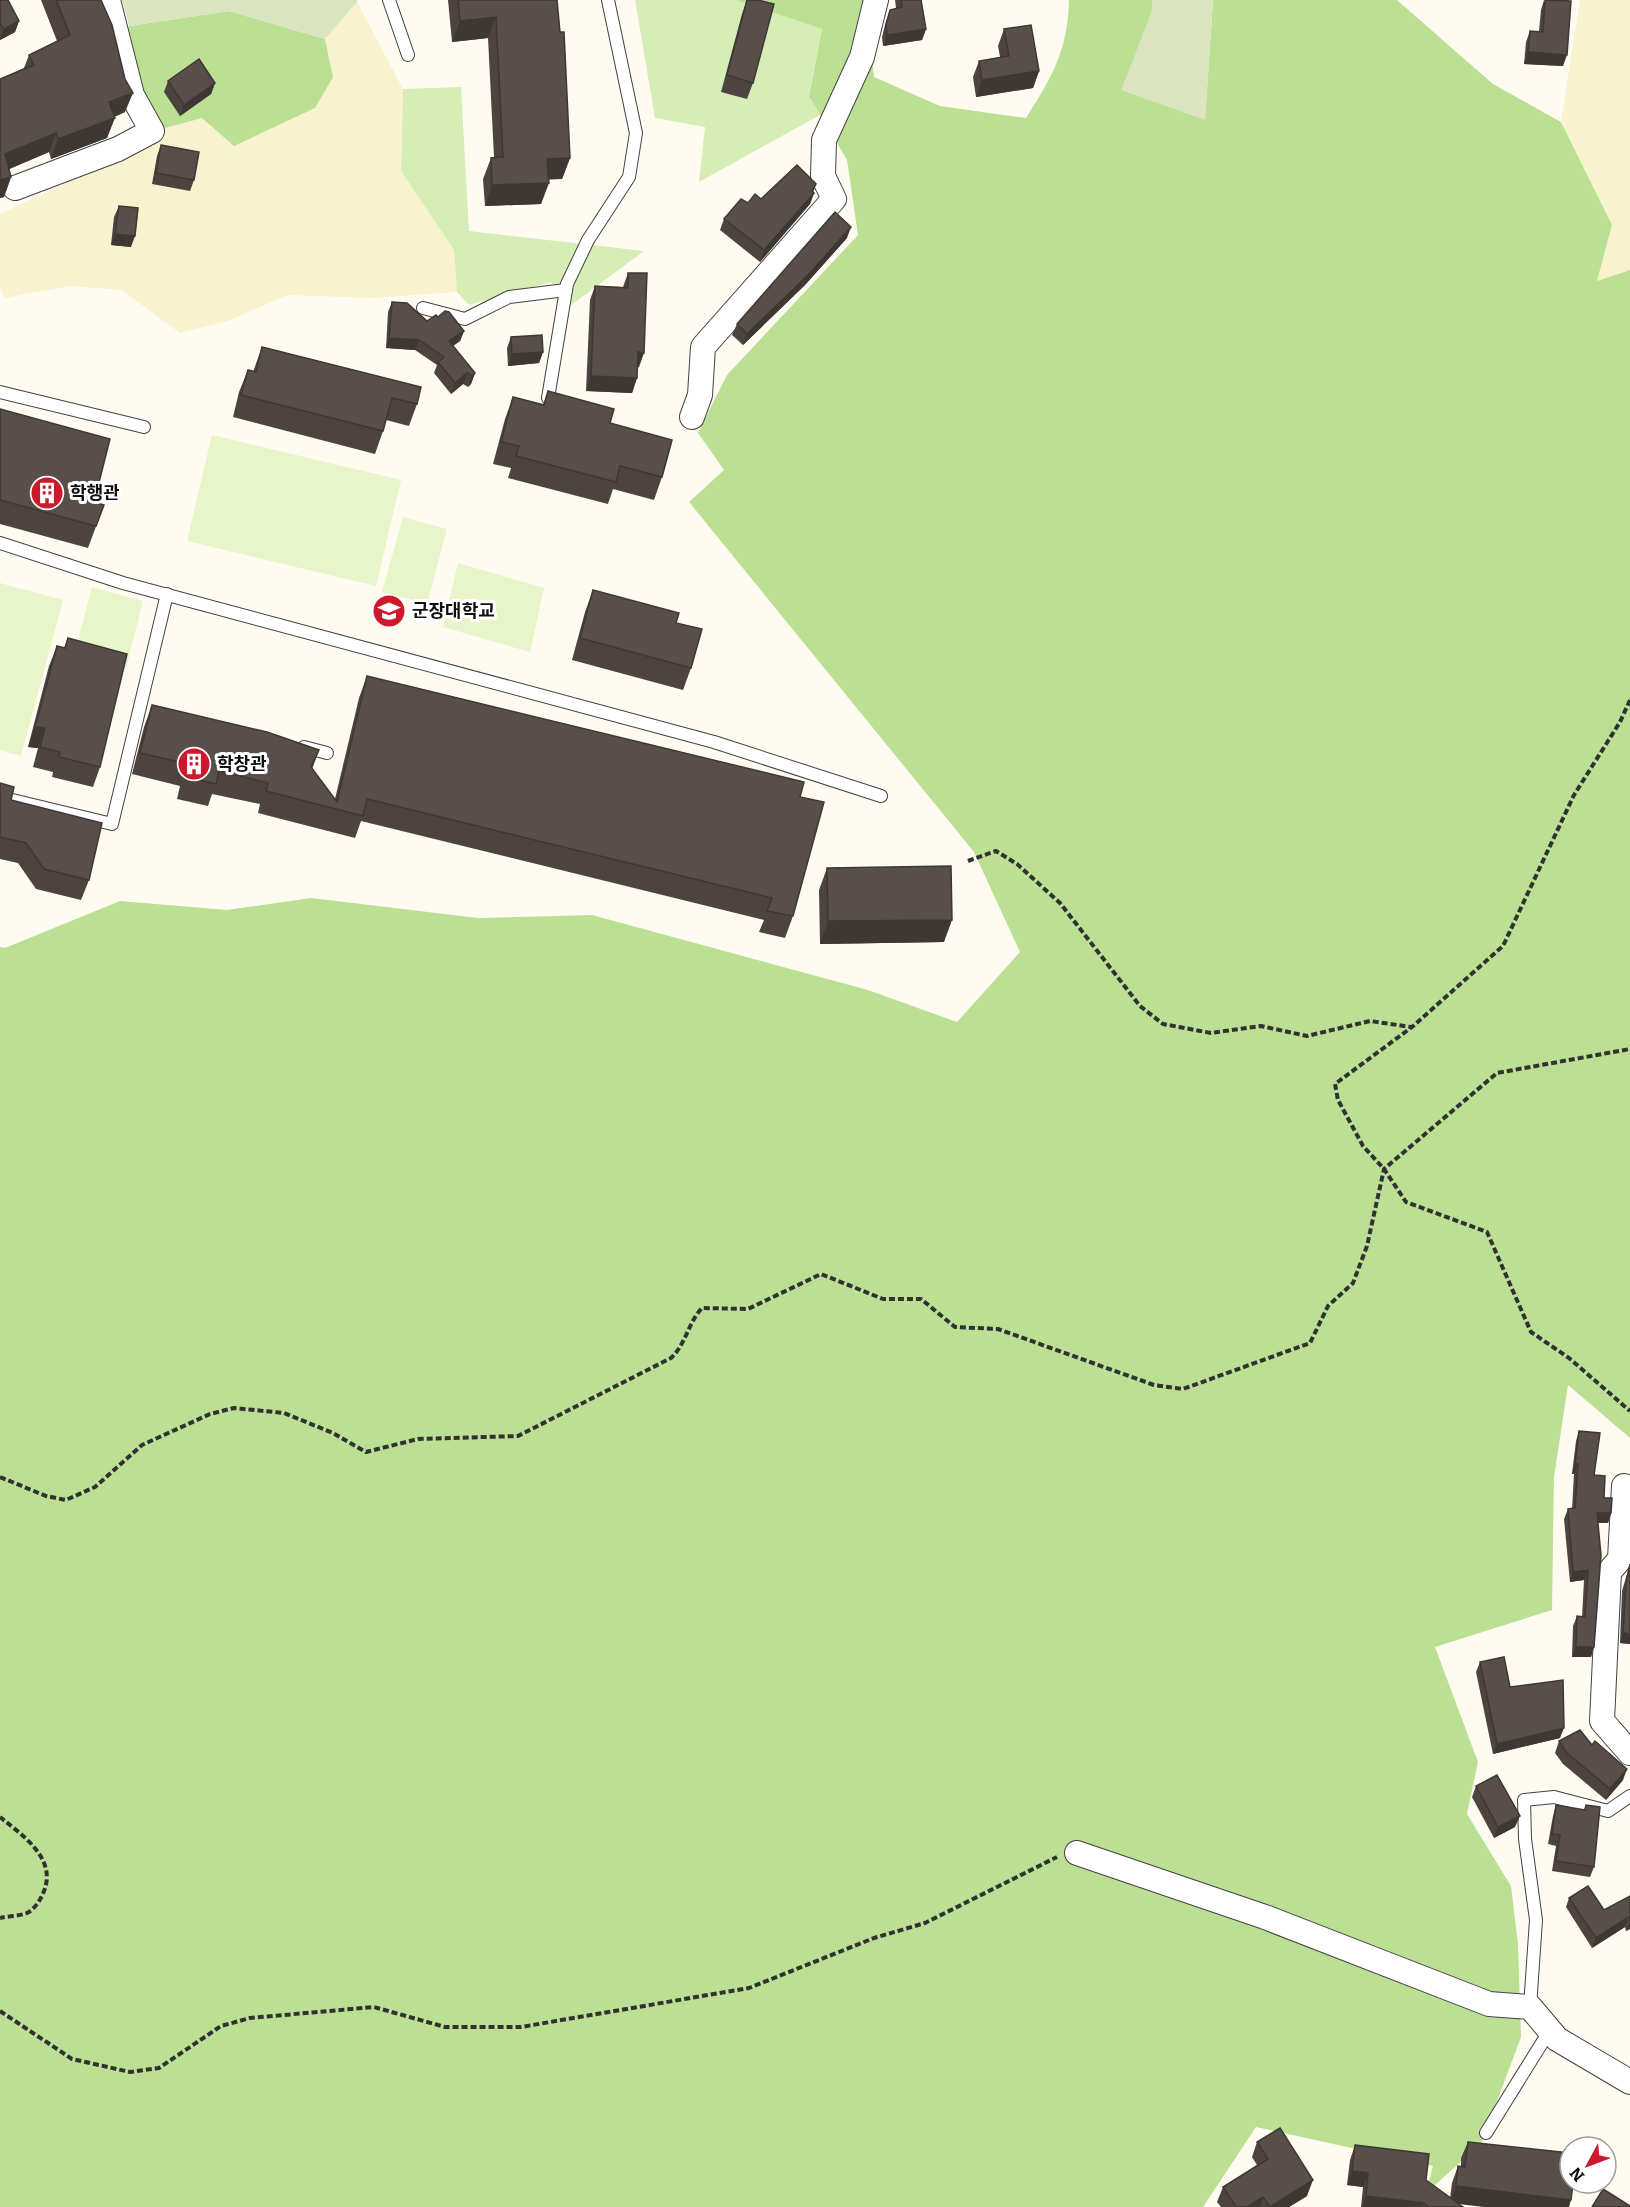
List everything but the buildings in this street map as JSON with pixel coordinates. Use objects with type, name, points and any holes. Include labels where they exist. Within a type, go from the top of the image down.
[{"type":"street","points":[[15,188],[118,149],[152,131],[132,95],[108,0]]},
{"type":"street","points":[[692,417],[700,395],[703,347],[834,199],[823,176],[824,140],[862,57],[876,0]]},
{"type":"street","points":[[1624,1486],[1620,1559],[1609,1572],[1602,1721],[1630,1753]]},
{"type":"street","points":[[1077,1853],[1265,1917],[1489,2004],[1530,2007],[1557,2039],[1630,2082]]},
{"type":"lane","points":[[390,0],[408,55]]},
{"type":"lane","points":[[548,398],[566,290],[588,240],[629,177],[636,133],[608,0]]},
{"type":"lane","points":[[423,308],[465,319],[509,297],[566,290]]},
{"type":"lane","points":[[0,392],[144,428]]},
{"type":"lane","points":[[0,543],[167,594],[714,741],[880,796]]},
{"type":"lane","points":[[0,797],[112,824],[146,708],[167,594]]},
{"type":"lane","points":[[294,745],[327,753]]},
{"type":"lane","points":[[1530,2007],[1536,1920],[1525,1839],[1524,1800],[1554,1797],[1608,1811],[1630,1796]]},
{"type":"lane","points":[[1486,2133],[1550,2030]]},
{"type":"path","points":[[1630,700],[1620,722],[1575,795],[1503,946],[1412,1027],[1335,1084],[1338,1100],[1363,1146],[1384,1169],[1406,1202],[1487,1232],[1531,1332],[1569,1358],[1630,1411]]},
{"type":"path","points":[[968,861],[996,850],[1017,864],[1059,903],[1140,1006],[1163,1024],[1211,1033],[1261,1026],[1307,1036],[1370,1021],[1412,1027]]},
{"type":"path","points":[[0,1477],[46,1496],[66,1500],[96,1487],[142,1445],[210,1414],[234,1408],[284,1413],[333,1433],[366,1452],[418,1438],[518,1436],[671,1358],[680,1350],[692,1319],[702,1308],[748,1309],[822,1274],[883,1299],[921,1299],[956,1327],[998,1329],[1154,1385],[1183,1389],[1310,1343],[1329,1306],[1353,1283],[1367,1246],[1384,1169],[1497,1073],[1630,1049]]},
{"type":"path","points":[[0,1817],[31,1842],[45,1862],[45,1886],[40,1901],[27,1913],[0,1918]]},
{"type":"path","points":[[0,2011],[72,2059],[130,2072],[159,2068],[220,2026],[250,2018],[374,2007],[445,2027],[521,2028],[749,1988],[874,1938],[925,1923],[1052,1858],[1077,1853]]},
{"type":"shaded area","points":[[1580,0],[1630,0],[1630,270],[1597,281],[1612,225],[1561,122]]},
{"type":"shaded area","points":[[357,2],[403,89],[401,171],[454,250],[457,292],[374,298],[288,295],[228,321],[180,333],[122,290],[70,286],[4,298],[0,287],[0,214],[164,138],[161,129],[333,77],[325,39]]},
{"type":"green space","points":[[122,0],[357,0],[357,2],[325,39],[229,11],[129,26]]},
{"type":"green space","points":[[635,0],[736,0],[822,29],[809,95],[820,115],[699,182],[705,127],[655,118]]},
{"type":"green space","points":[[736,0],[866,0],[874,77],[940,106],[1026,118],[1057,62],[1066,34],[1069,0],[1152,0],[1153,9],[1122,90],[1205,119],[1213,0],[1397,0],[1493,84],[1561,122],[1612,225],[1597,281],[1630,270],[1630,1438],[1568,1385],[1554,1477],[1552,1610],[1435,1647],[1478,1762],[1467,1814],[1511,1886],[1518,1944],[1521,2037],[1481,2144],[1426,2193],[1433,2166],[1256,2127],[1203,2207],[0,2207],[0,947],[5,948],[120,901],[227,910],[311,898],[478,918],[592,915],[868,990],[957,1022],[1020,952],[974,852],[689,502],[724,470],[698,433],[727,375],[858,235],[847,160],[809,96],[822,29]]},
{"type":"green space","points":[[1152,0],[1213,0],[1205,120],[1121,90],[1153,9]]},
{"type":"green space","points":[[229,11],[325,39],[333,77],[315,108],[234,146],[202,118],[161,129],[122,44],[129,26]]},
{"type":"green space","points":[[461,87],[469,231],[644,251],[570,306],[551,282],[469,305],[457,292],[454,250],[401,171],[403,89]]},
{"type":"green space","points":[[212,435],[401,480],[376,586],[187,541]]},
{"type":"green space","points":[[403,517],[447,529],[427,604],[382,592]]},
{"type":"green space","points":[[458,563],[544,588],[530,652],[443,627]]},
{"type":"green space","points":[[0,583],[63,600],[21,756],[0,750]]},
{"type":"green space","points":[[92,587],[143,601],[126,668],[74,655]]},
{"type":"place","name":"학행관","points":[[47,493]]},
{"type":"place","name":"군장대학교","points":[[389,611]]},
{"type":"place","name":"학창관","points":[[194,764]]}]
